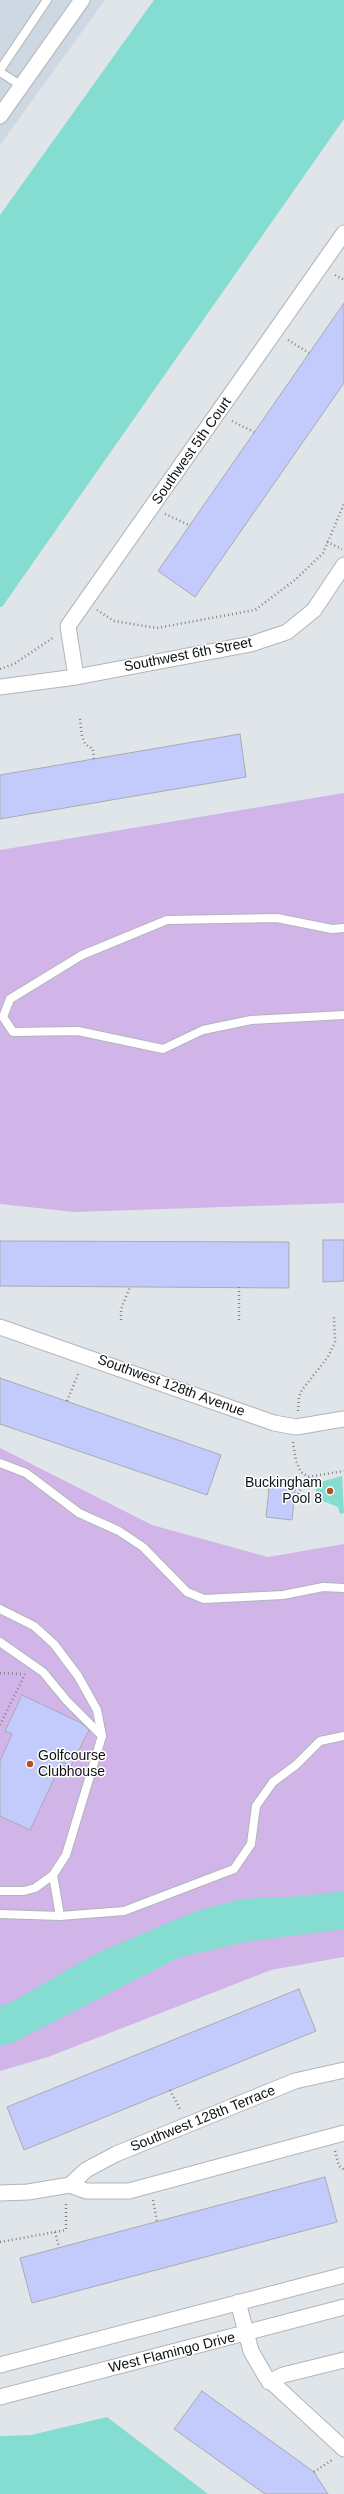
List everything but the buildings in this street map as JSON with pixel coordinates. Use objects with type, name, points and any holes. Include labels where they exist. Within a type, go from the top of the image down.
[{"type":"street","points":[[0,116],[82,0]]},
{"type":"street","name":"Southwest 5th Court","points":[[68,626],[344,233]]},
{"type":"street","name":"Southwest 6th Street","points":[[0,687],[76,677],[251,644],[287,632],[314,610],[344,565]]},
{"type":"street","points":[[68,626],[76,677]]},
{"type":"street","name":"Southwest 128th Avenue","points":[[0,1327],[274,1423],[296,1427],[344,1419]]},
{"type":"street","name":"Southwest 128th Terrace","points":[[67,2185],[86,2170],[116,2154],[295,2081],[344,2070]]},
{"type":"street","points":[[0,2193],[28,2192],[67,2185],[86,2191],[129,2191],[344,2133]]},
{"type":"street","points":[[0,2365],[344,2275]]},
{"type":"street","points":[[238,2302],[246,2334],[255,2360],[269,2382],[341,2453]]},
{"type":"street","name":"West Flamingo Drive","points":[[0,2397],[246,2334],[344,2307]]},
{"type":"street","points":[[269,2382],[284,2375],[344,2360]]},
{"type":"lane","points":[[22,86],[0,71],[47,0]]},
{"type":"lane","points":[[344,928],[332,929],[277,918],[167,920],[82,955],[10,999],[3,1017],[13,1032],[78,1031],[163,1049],[203,1030],[251,1020],[344,1015]]},
{"type":"lane","points":[[0,1463],[26,1473],[79,1513],[119,1531],[143,1547],[187,1592],[204,1600],[283,1595],[323,1587],[344,1588]]},
{"type":"lane","points":[[0,1609],[34,1626],[54,1644],[78,1676],[98,1710],[102,1736],[66,1855],[53,1875],[35,1888],[24,1892],[0,1891]]},
{"type":"lane","points":[[0,1642],[43,1672],[67,1701],[102,1736]]},
{"type":"lane","points":[[0,1914],[60,1916],[124,1911],[234,1869],[251,1844],[256,1806],[273,1782],[296,1765],[320,1741],[344,1736]]},
{"type":"lane","points":[[53,1875],[60,1916]]},
{"type":"path","points":[[275,332],[309,354]]},
{"type":"path","points":[[213,419],[227,418],[254,432]]},
{"type":"path","points":[[85,603],[114,621],[157,628],[255,610],[295,580],[323,553],[344,504]]},
{"type":"path","points":[[153,506],[174,520],[189,526]]},
{"type":"path","points":[[327,542],[344,550]]},
{"type":"path","points":[[0,669],[14,664],[34,652],[68,626]]},
{"type":"path","points":[[80,719],[82,736],[85,744],[93,749],[94,759]]},
{"type":"path","points":[[120,1320],[121,1309],[130,1287]]},
{"type":"path","points":[[239,1287],[239,1320]]},
{"type":"path","points":[[317,1483],[301,1472],[296,1461],[292,1438],[296,1427],[299,1396],[328,1357],[335,1342],[334,1317]]},
{"type":"path","points":[[67,1401],[85,1356]]},
{"type":"path","points":[[308,1477],[344,1471]]},
{"type":"path","points":[[294,1501],[308,1477]]},
{"type":"path","points":[[0,1725],[25,1674]]},
{"type":"path","points":[[170,2090],[189,2124]]},
{"type":"path","points":[[0,2242],[66,2230],[67,2185]]},
{"type":"path","points":[[151,2185],[157,2222]]},
{"type":"path","points":[[55,2232],[59,2247]]},
{"type":"path","points":[[314,2472],[341,2453]]},
{"type":"shaded area","points":[[0,0],[105,0],[0,145]]},
{"type":"shaded area","points":[[154,0],[344,0],[344,119],[2,607],[0,607],[0,215]]},
{"type":"shaded area","points":[[344,793],[344,1203],[74,1212],[0,1204],[0,850]]},
{"type":"shaded area","points":[[0,1448],[152,1525],[268,1557],[344,1544],[344,1957],[271,1970],[48,2057],[0,2071]]},
{"type":"shaded area","name":"Buckingham Pool 8","points":[[342,1476],[344,1513],[340,1514],[338,1507],[315,1498],[317,1483]]},
{"type":"shaded area","points":[[344,1891],[344,1929],[250,1941],[180,1957],[12,2043],[0,2046],[0,2006],[10,2003],[97,1953],[196,1911],[242,1899],[301,1896]]},
{"type":"shaded area","points":[[107,2417],[208,2494],[0,2494],[0,2436],[31,2435]]},
{"type":"place","name":"Buckingham Pool 8","points":[[330,1491]]},
{"type":"place","name":"Golfcourse Clubhouse","points":[[30,1764]]}]
